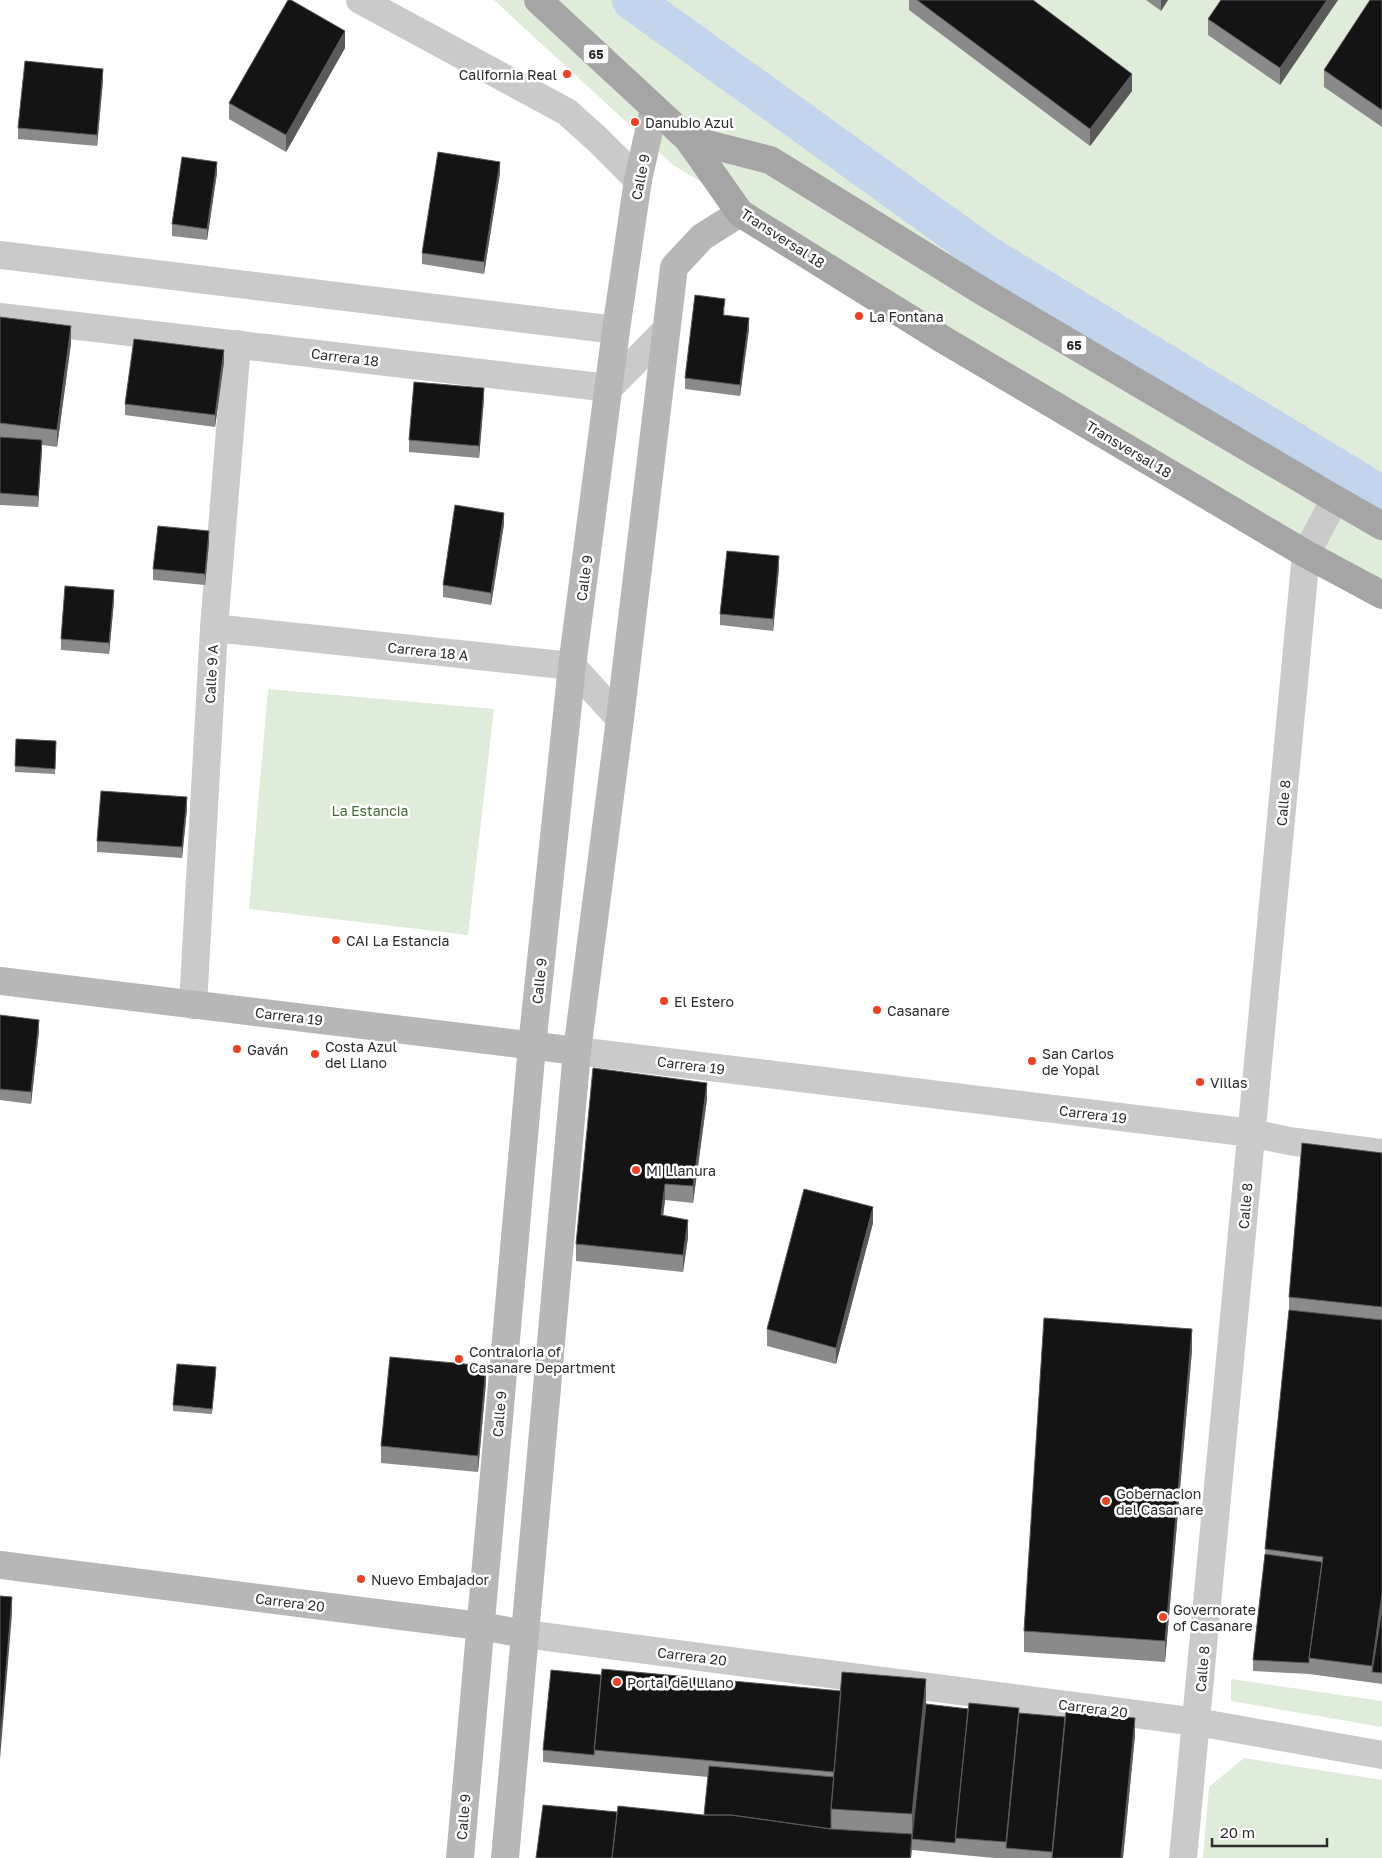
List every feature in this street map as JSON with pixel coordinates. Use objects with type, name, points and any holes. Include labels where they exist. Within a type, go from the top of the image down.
[{"type":"main road","name":"65","points":[[538,0],[688,139],[770,160],[982,291],[1382,526]]},
{"type":"main road","name":"Calle 9","points":[[460,1858],[532,1046],[572,666],[616,330],[638,180],[654,108]]},
{"type":"main road","name":"Transversal 18","points":[[688,139],[740,213],[944,340],[1306,554],[1382,595]]},
{"type":"main road","points":[[505,1858],[578,1051],[674,267],[702,237],[740,213]]},
{"type":"main road","name":"Carrera 19","points":[[0,981],[578,1051]]},
{"type":"main road","name":"Carrera 20","points":[[0,1565],[480,1626],[525,1634]]},
{"type":"street","points":[[360,0],[567,112],[638,180]]},
{"type":"street","points":[[0,255],[616,330]]},
{"type":"street","name":"Carrera 18","points":[[0,317],[609,388]]},
{"type":"street","points":[[609,388],[666,330]]},
{"type":"street","name":"Calle 9 A","points":[[193,1004],[214,628],[237,344]]},
{"type":"street","points":[[1306,554],[1335,500]]},
{"type":"street","name":"Calle 8","points":[[1183,1858],[1306,554]]},
{"type":"street","name":"Carrera 18 A","points":[[214,628],[572,666]]},
{"type":"street","points":[[572,666],[620,719]]},
{"type":"street","name":"Carrera 19","points":[[578,1051],[1252,1133],[1289,1141],[1382,1153]]},
{"type":"street","name":"Carrera 20","points":[[525,1634],[1197,1722],[1382,1755]]},
{"type":"green space","points":[[494,0],[1382,0],[1382,587],[673,165]]},
{"type":"green space","name":"La Estancia","points":[[268,689],[494,709],[468,935],[249,909]]},
{"type":"green space","points":[[1231,1679],[1382,1701],[1382,1727],[1231,1701]]},
{"type":"green space","points":[[1244,1758],[1382,1780],[1382,1858],[1203,1858],[1209,1787]]},
{"type":"building","points":[[288,0],[345,31],[286,135],[229,103]]},
{"type":"building","points":[[917,0],[1033,0],[1132,74],[1090,129]]},
{"type":"building","points":[[1221,0],[1327,0],[1280,68],[1208,19]]},
{"type":"building","points":[[1370,0],[1382,0],[1382,110],[1324,70]]},
{"type":"building","points":[[25,61],[103,69],[97,135],[18,128]]},
{"type":"building","points":[[438,152],[500,162],[484,262],[422,253]]},
{"type":"building","points":[[182,157],[217,162],[207,229],[172,224]]},
{"type":"building","points":[[695,295],[725,299],[723,315],[749,318],[740,385],[685,378]]},
{"type":"building","points":[[0,317],[71,326],[57,430],[0,423]]},
{"type":"building","points":[[134,339],[224,350],[215,415],[125,404]]},
{"type":"building","points":[[414,382],[484,388],[479,446],[409,440]]},
{"type":"building","points":[[0,437],[42,440],[38,496],[0,493]]},
{"type":"building","points":[[455,505],[504,513],[491,593],[443,585]]},
{"type":"building","points":[[158,526],[209,531],[205,574],[153,569]]},
{"type":"building","points":[[727,551],[779,556],[773,619],[720,614]]},
{"type":"building","points":[[65,586],[114,590],[109,643],[61,639]]},
{"type":"building","points":[[16,739],[56,741],[55,769],[15,766]]},
{"type":"building","points":[[101,791],[187,797],[182,847],[97,841]]},
{"type":"building","points":[[0,1015],[39,1020],[31,1092],[0,1089]]},
{"type":"building","points":[[593,1068],[707,1083],[693,1186],[665,1184],[661,1215],[688,1220],[683,1255],[576,1244]]},
{"type":"building","points":[[1302,1143],[1382,1153],[1382,1307],[1289,1297]]},
{"type":"building","points":[[804,1189],[873,1207],[836,1348],[767,1329]]},
{"type":"building","points":[[1289,1310],[1382,1320],[1382,1594],[1372,1666],[1309,1658],[1323,1557],[1265,1549]]},
{"type":"building","name":"Gobernacion del Casanare","points":[[1044,1318],[1192,1329],[1165,1641],[1024,1631]]},
{"type":"building","points":[[390,1357],[486,1366],[478,1456],[381,1446]]},
{"type":"building","points":[[177,1364],[216,1367],[212,1409],[173,1405]]},
{"type":"building","points":[[1265,1554],[1322,1562],[1309,1663],[1253,1660]]},
{"type":"building","points":[[0,1596],[12,1597],[0,1742]]},
{"type":"building","points":[[1382,1609],[1382,1673],[1372,1672]]},
{"type":"building","points":[[602,1669],[841,1691],[834,1772],[594,1750]]},
{"type":"building","points":[[551,1670],[601,1675],[594,1755],[543,1750]]},
{"type":"building","points":[[842,1672],[926,1679],[912,1814],[831,1809]]},
{"type":"building","points":[[969,1703],[1019,1708],[1006,1842],[955,1838]]},
{"type":"building","points":[[926,1704],[968,1709],[955,1843],[912,1839]]},
{"type":"building","points":[[1066,1712],[1135,1718],[1121,1858],[1052,1858]]},
{"type":"building","points":[[1019,1713],[1065,1717],[1052,1852],[1006,1848]]},
{"type":"building","points":[[709,1766],[834,1777],[831,1829],[731,1815],[704,1815]]},
{"type":"building","points":[[543,1805],[617,1812],[612,1858],[536,1858]]},
{"type":"building","points":[[618,1806],[703,1815],[731,1815],[831,1829],[912,1834],[910,1858],[612,1858]]},
{"type":"waterway","points":[[632,0],[986,255],[1382,496]]},
{"type":"place","name":"California Real","points":[[567,74]]},
{"type":"place","name":"Danubio Azul","points":[[635,122]]},
{"type":"place","name":"La Fontana","points":[[859,316]]},
{"type":"place","name":"CAI La Estancia","points":[[336,940]]},
{"type":"place","name":"El Estero","points":[[664,1001]]},
{"type":"place","name":"Casanare","points":[[877,1010]]},
{"type":"place","name":"Gaván","points":[[237,1049]]},
{"type":"place","name":"Costa Azul del Llano","points":[[315,1054]]},
{"type":"place","name":"San Carlos de Yopal","points":[[1032,1061]]},
{"type":"place","name":"Villas","points":[[1200,1082]]},
{"type":"place","name":"Mi Llanura","points":[[636,1170]]},
{"type":"place","name":"Contraloria of Casanare Department","points":[[459,1359]]},
{"type":"place","name":"Gobernacion del Casanare","points":[[1106,1501]]},
{"type":"place","name":"Nuevo Embajador","points":[[361,1579]]},
{"type":"place","name":"Governorate of Casanare","points":[[1163,1617]]},
{"type":"place","name":"Portal del Llano","points":[[617,1682]]}]
